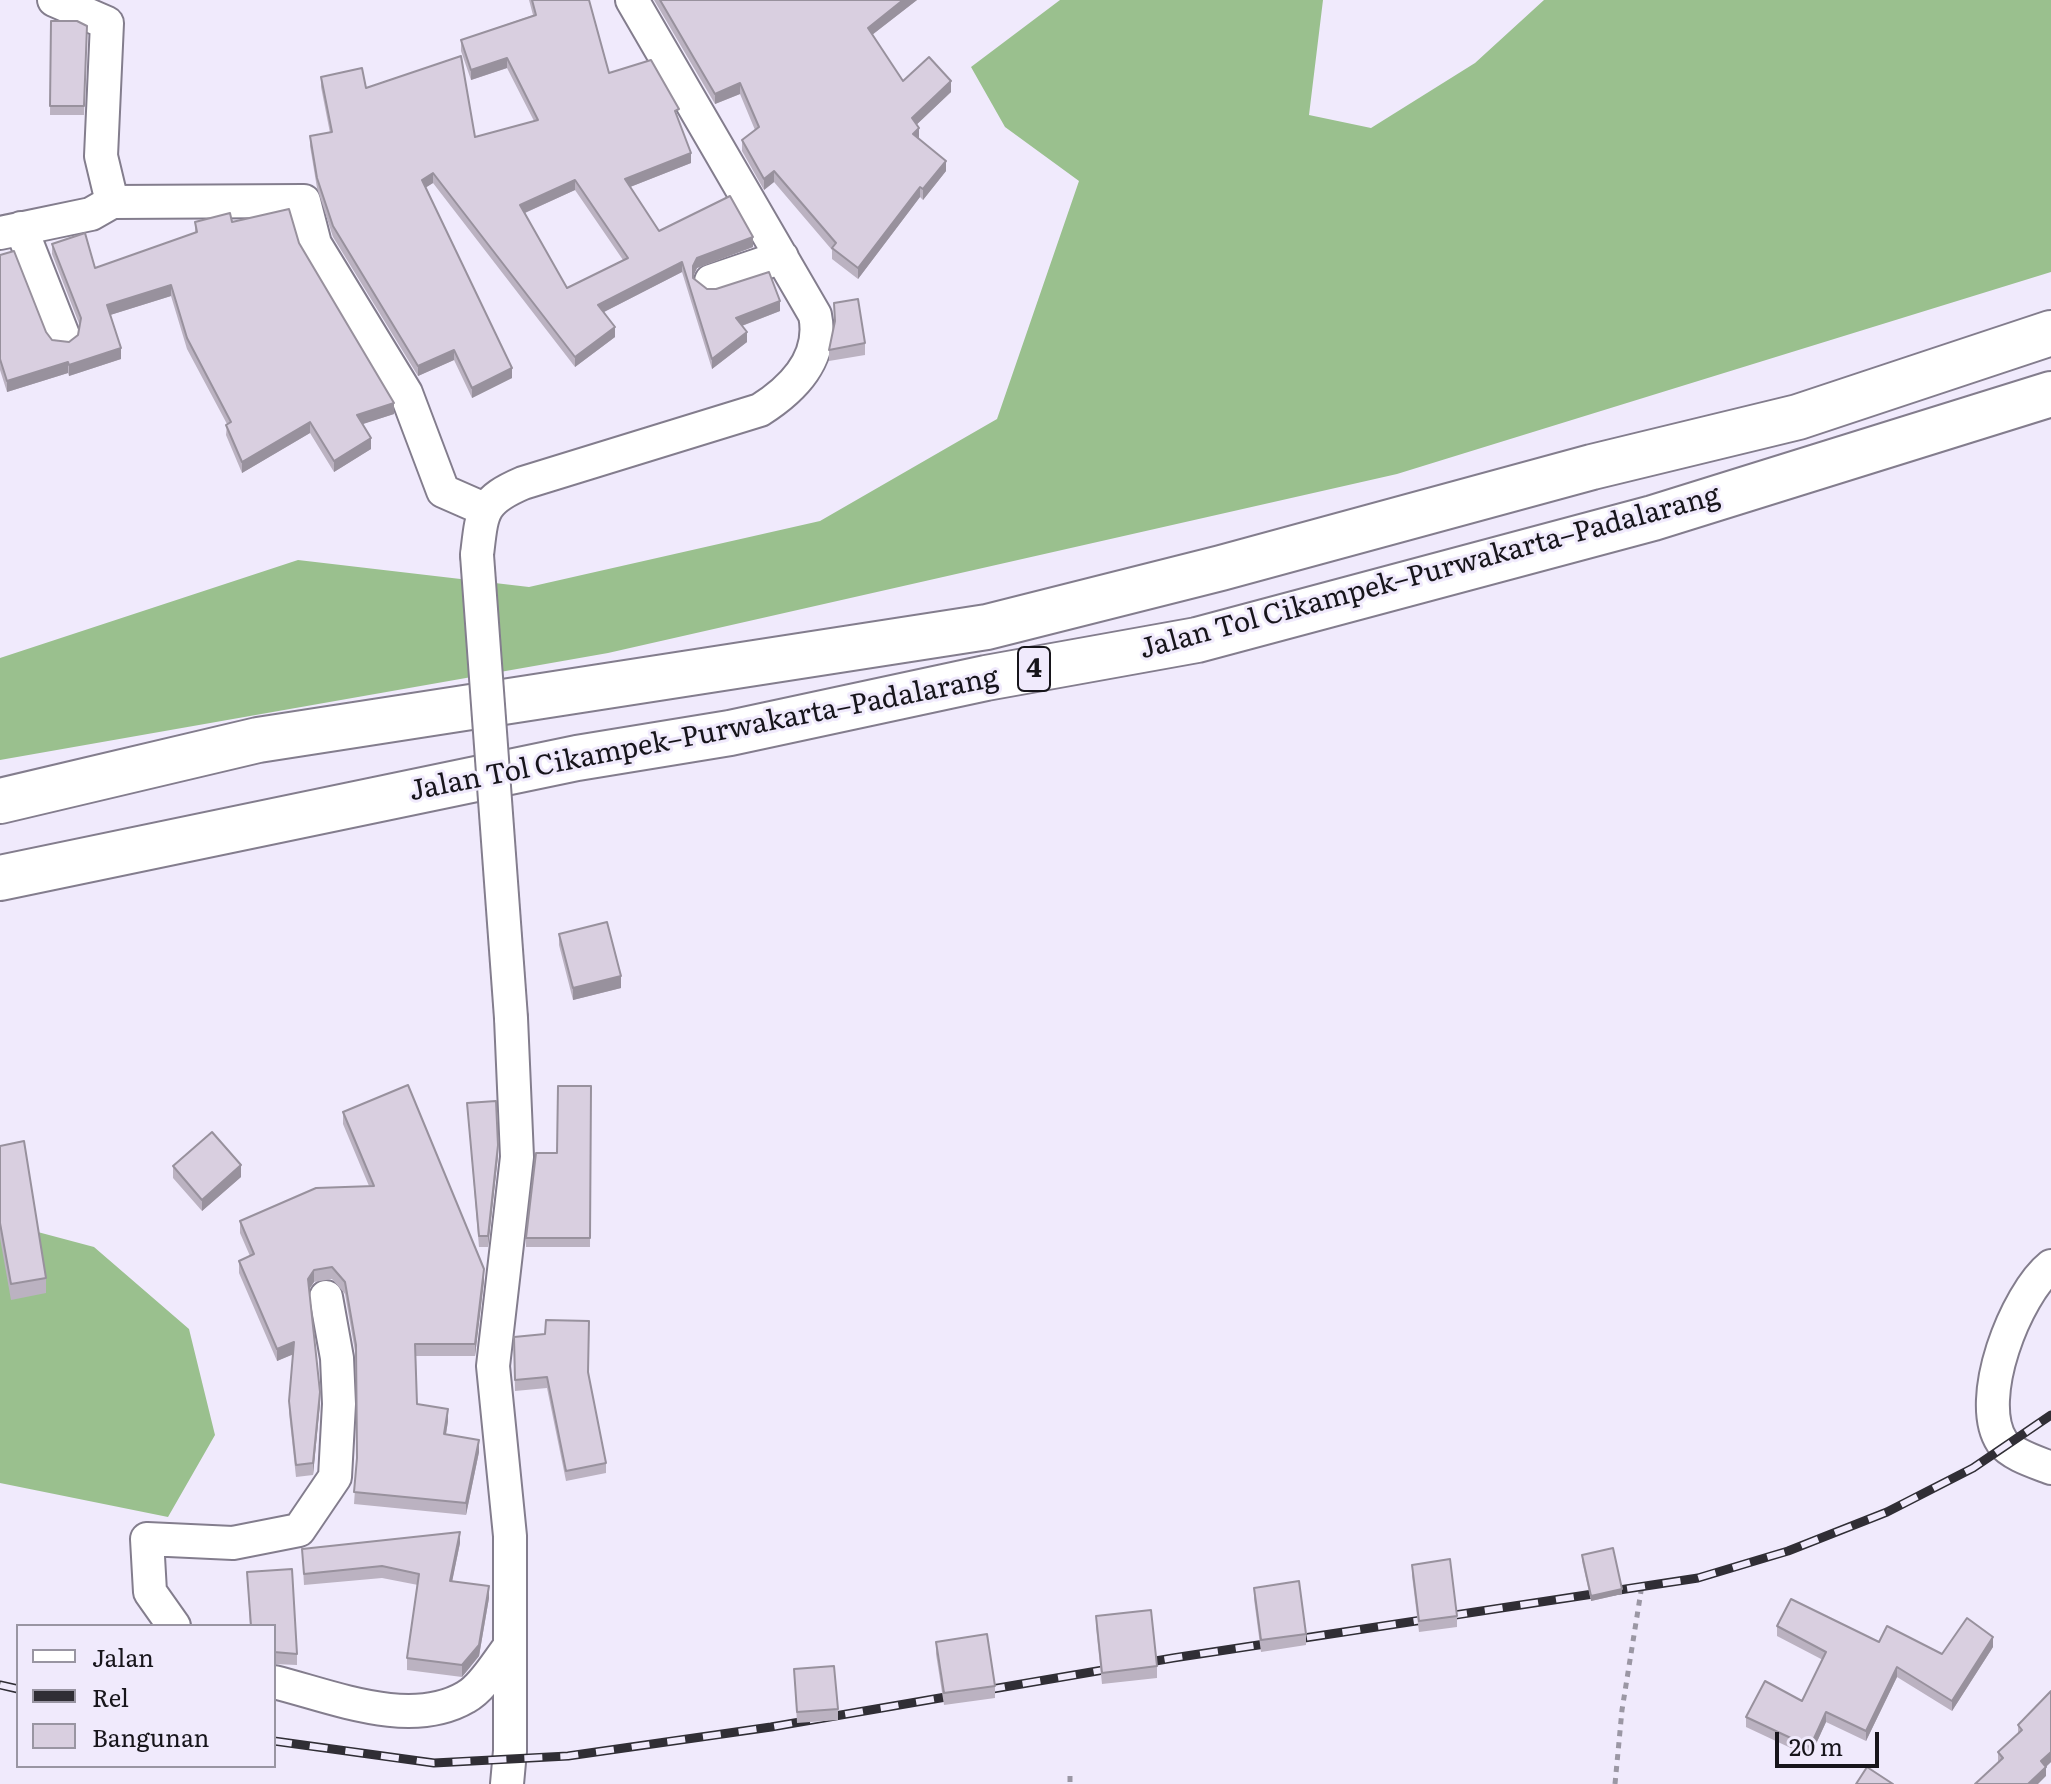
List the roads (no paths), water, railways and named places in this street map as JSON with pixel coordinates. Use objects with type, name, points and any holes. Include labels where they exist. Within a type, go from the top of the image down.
[{"type":"highway","name":"Jalan Tol Cikampek–Purwakarta–Padalarang","points":[[0,801],[258,740],[987,627],[1221,568],[1592,467],[1798,417],[2051,333]]},
{"type":"highway","name":"Jalan Tol Cikampek–Purwakarta–Padalarang","points":[[0,878],[577,758],[730,733],[986,678],[1197,640],[1653,518],[2051,394]]},
{"type":"street","points":[[54,0],[107,23],[101,156],[112,202]]},
{"type":"street","points":[[507,1784],[510,1536],[493,1366],[517,1157],[511,1018],[477,555],[484,509],[494,497],[523,483],[760,410],[783,395],[810,360],[817,328],[815,315],[632,0]]},
{"type":"street","points":[[63,335],[10,230],[91,214],[112,202],[304,201],[315,244],[406,393],[443,491],[484,509]]},
{"type":"street","points":[[711,281],[782,257]]},
{"type":"street","points":[[2051,1266],[2003,1342],[1994,1381],[1993,1404],[2000,1439],[2007,1446],[2051,1468]]},
{"type":"street","points":[[173,1624],[150,1592],[147,1539],[233,1543],[299,1530],[335,1477],[339,1388],[326,1297]]},
{"type":"street","points":[[276,1682],[378,1708],[431,1710],[468,1697],[510,1646]]},
{"type":"railway","points":[[276,1741],[434,1763],[568,1756],[771,1727],[1173,1658],[1698,1578],[1788,1551],[1887,1512],[1973,1468],[2051,1415]]},
{"type":"railway","points":[[0,1685],[16,1689]]}]
